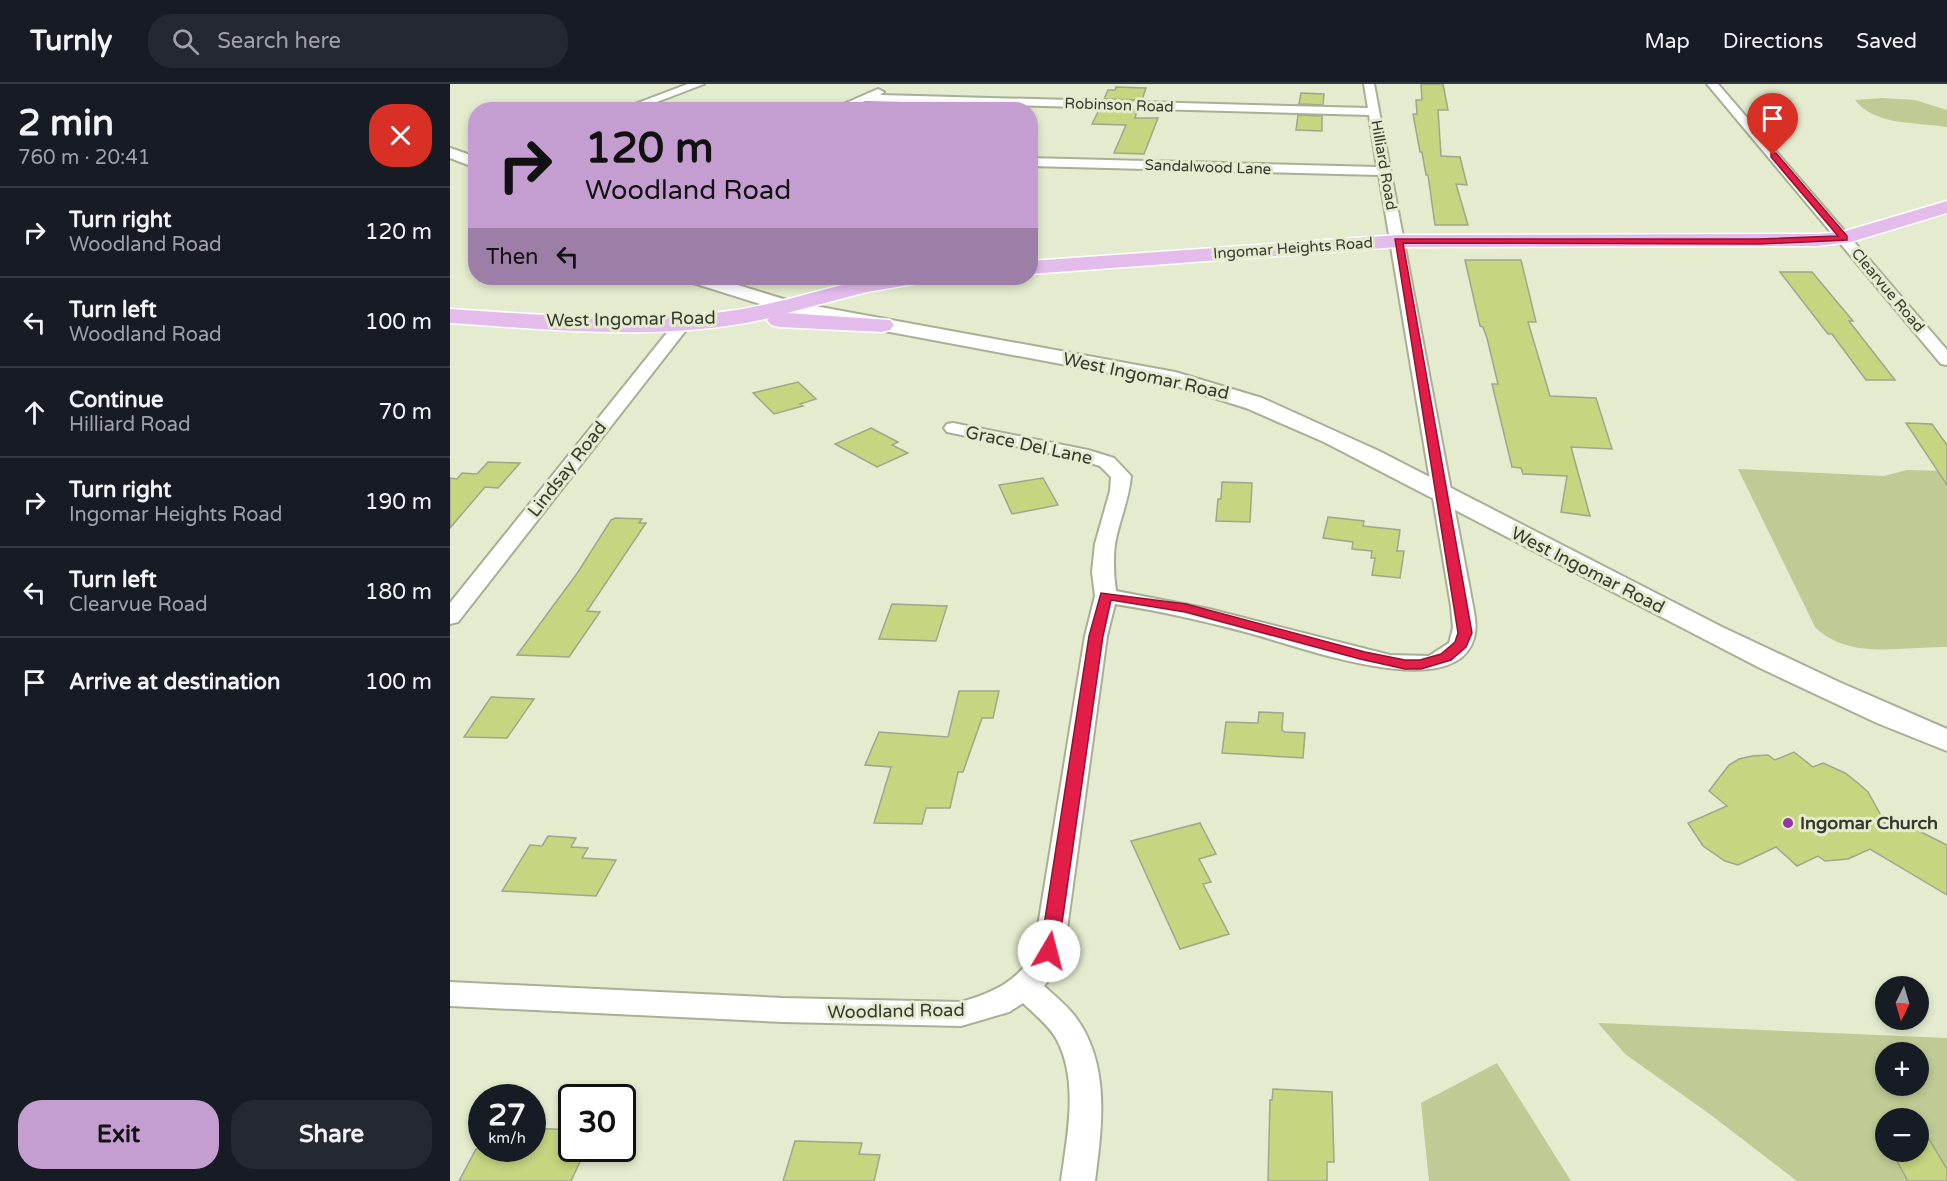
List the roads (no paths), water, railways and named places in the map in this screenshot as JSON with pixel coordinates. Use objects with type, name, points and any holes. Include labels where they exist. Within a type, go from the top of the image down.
[{"type":"main road","name":"Ingomar Heights Road","points":[[1038,267],[1398,241],[1759,242],[1844,238],[1947,207]]},
{"type":"main road","points":[[789,308],[869,285]]},
{"type":"main road","name":"West Ingomar Road","points":[[450,316],[575,322],[684,322],[736,317],[789,308]]},
{"type":"main road","points":[[684,322],[810,320],[882,325]]},
{"type":"street","points":[[647,102],[699,84]]},
{"type":"street","name":"Hilliard Road","points":[[1369,84],[1442,494]]},
{"type":"street","name":"Clearvue Road","points":[[1712,84],[1947,360]]},
{"type":"street","points":[[854,102],[889,88]]},
{"type":"street","name":"Robinson Road","points":[[864,98],[1010,102]]},
{"type":"street","name":"Robinson Road","points":[[1038,103],[1374,112]]},
{"type":"street","points":[[450,153],[468,160]]},
{"type":"street","name":"Sandalwood Lane","points":[[1038,162],[1385,171]]},
{"type":"street","points":[[718,285],[789,308]]},
{"type":"street","name":"West Ingomar Road","points":[[789,308],[1175,379],[1228,392],[1314,429],[1692,623],[1863,705],[1947,741]]},
{"type":"street","name":"Lindsay Road","points":[[450,617],[684,322]]},
{"type":"street","name":"Grace Del Lane","points":[[953,428],[1081,454],[1107,462],[1118,471],[1121,482],[1120,491],[1106,544],[1103,572],[1106,596]]},
{"type":"street","points":[[1106,596],[1186,608],[1365,656],[1405,664],[1433,662],[1454,651],[1461,644],[1465,633],[1442,494]]},
{"type":"street","name":"Woodland Road","points":[[450,994],[794,1010],[961,1014],[998,1003],[1025,987],[1040,972],[1049,951],[1096,636],[1106,596]]},
{"type":"street","points":[[1025,987],[1066,1030],[1080,1064],[1085,1084],[1085,1114],[1078,1181]]},
{"type":"place","name":"Ingomar Church","points":[[1788,823]]}]
